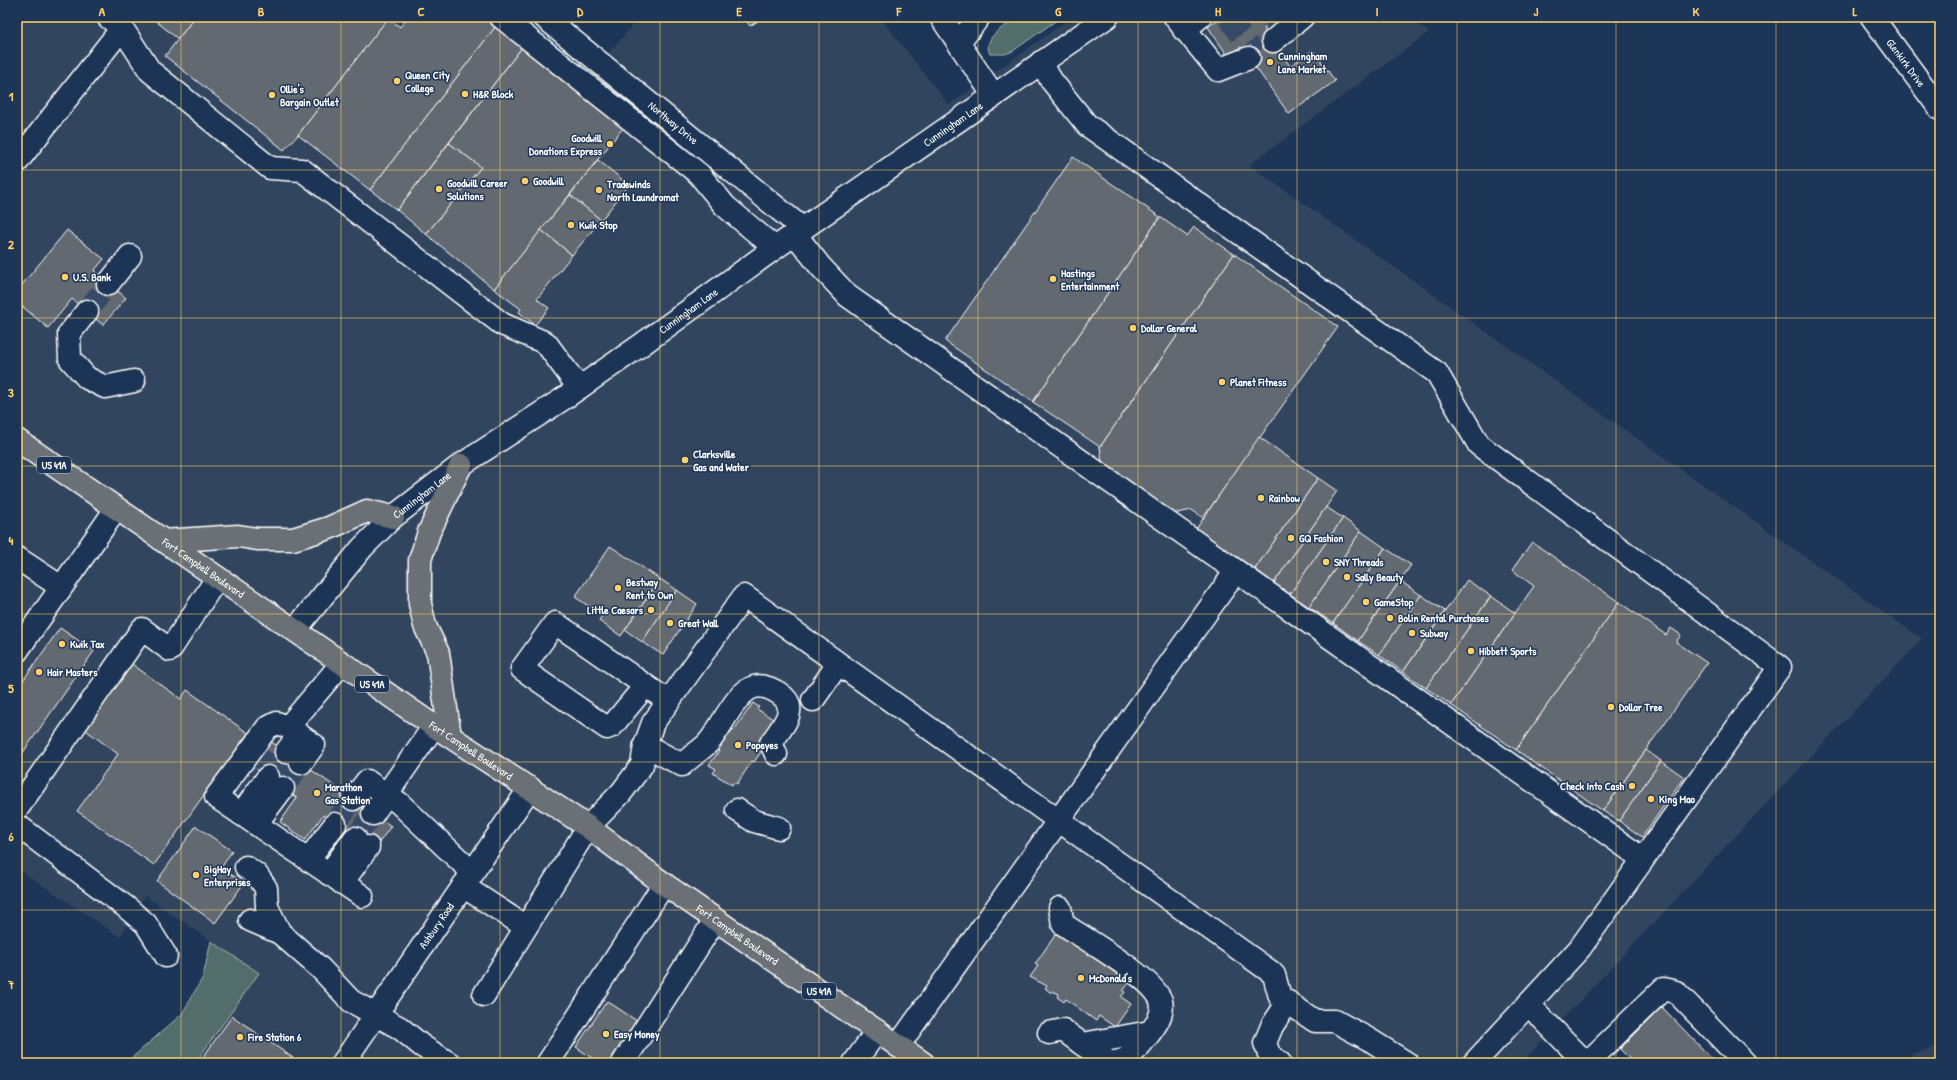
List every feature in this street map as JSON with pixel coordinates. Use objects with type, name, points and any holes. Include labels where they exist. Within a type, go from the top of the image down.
[{"type":"highway","name":"Fort Campbell Boulevard","points":[[17,440],[442,731],[588,827],[715,920],[923,1063]]},
{"type":"highway","points":[[442,731],[438,653],[425,626],[420,604],[420,560],[429,532],[460,465]]},
{"type":"highway","points":[[163,541],[238,536],[258,540],[293,539],[329,528],[367,511],[393,517]]},
{"type":"street","points":[[501,17],[699,174],[725,206],[775,248]]},
{"type":"street","name":"Northway Drive","points":[[544,17],[799,232],[820,266],[848,296],[1643,859]]},
{"type":"street","points":[[940,17],[994,96]]},
{"type":"street","points":[[959,43],[979,17]]},
{"type":"street","name":"Cunningham Lane","points":[[295,630],[344,569],[393,517],[460,465],[579,388],[775,248],[1107,17]]},
{"type":"street","points":[[1277,32],[1302,17]]},
{"type":"street","name":"Glenkirk Drive","points":[[1872,17],[1940,109]]},
{"type":"street","points":[[1186,21],[1218,70],[1249,58]]},
{"type":"street","points":[[17,162],[115,23],[150,71],[270,168],[302,170],[502,324],[546,343],[579,388]]},
{"type":"street","points":[[1041,62],[1051,80],[1087,125],[1437,373],[1479,445],[1780,666],[1580,948],[1474,1063]]},
{"type":"street","points":[[108,284],[130,256]]},
{"type":"street","points":[[87,312],[68,334],[70,359],[86,378],[105,388],[134,381]]},
{"type":"street","points":[[17,651],[116,508]]},
{"type":"street","points":[[17,558],[61,587]]},
{"type":"street","points":[[898,1046],[1236,571]]},
{"type":"street","points":[[17,809],[142,629],[170,650],[217,578]]},
{"type":"street","points":[[484,995],[588,827],[621,793],[642,765],[645,745],[653,723],[744,596],[1271,972],[1274,975],[1280,997],[1315,1021],[1335,1021],[1370,1040],[1407,1063]]},
{"type":"street","points":[[645,686],[612,726],[607,728],[522,669],[555,623],[668,701]]},
{"type":"street","points":[[342,663],[288,741],[277,723],[268,728],[216,797],[362,896]]},
{"type":"street","points":[[813,700],[838,664]]},
{"type":"street","points":[[645,745],[682,765],[708,742],[739,698],[745,692],[754,687],[769,688],[784,697],[790,705],[790,712],[771,743],[776,754]]},
{"type":"street","points":[[379,818],[442,731]]},
{"type":"street","points":[[241,814],[268,777],[241,814]]},
{"type":"street","points":[[353,799],[367,781],[393,799],[468,880],[526,927]]},
{"type":"street","name":"Ashbury Road","points":[[344,1063],[530,788]]},
{"type":"street","points":[[737,810],[754,821],[779,828]]},
{"type":"street","points":[[308,860],[335,824]]},
{"type":"street","points":[[17,825],[126,907],[146,924],[166,956]]},
{"type":"street","points":[[336,878],[361,843]]},
{"type":"street","points":[[246,867],[257,876],[266,888],[267,907],[280,933]]},
{"type":"street","points":[[548,1063],[664,884]]},
{"type":"street","points":[[1049,1034],[1063,1030],[1109,1062],[1121,1062],[1128,1058],[1150,1032],[1159,1019],[1162,1009],[1161,1002],[1155,991],[1135,973],[1063,924],[1060,908]]},
{"type":"street","points":[[250,920],[280,933],[321,969],[351,1000],[400,1028],[422,1046],[449,1063]]},
{"type":"street","points":[[623,1063],[715,920]]},
{"type":"street","points":[[1528,1004],[1587,1063],[1663,989],[1676,992],[1745,1063]]},
{"type":"street","points":[[1280,1063],[1269,1054],[1265,1043],[1272,1026],[1288,1002]]},
{"type":"street","points":[[854,1063],[877,1031]]},
{"type":"shaded area","points":[[17,17],[516,17],[590,76],[639,17],[880,17],[949,105],[1072,17],[1407,17],[1429,32],[1249,165],[1922,639],[1521,1063],[195,1063],[258,973],[145,896],[120,937],[17,868]]},
{"type":"shaded area","points":[[1940,1046],[1940,1063],[1900,1063],[1914,1053]]},
{"type":"green space","points":[[1019,17],[1061,17],[1013,51],[1005,54],[990,54],[988,48],[992,36]]},
{"type":"green space","points":[[211,941],[259,973],[195,1063],[126,1063],[182,1014],[203,977]]},
{"type":"building","points":[[151,17],[195,17],[178,39]]},
{"type":"building","name":"Ollie's Bargain Outlet","points":[[195,17],[389,17],[298,135],[284,150],[165,56]]},
{"type":"building","name":"Queen City College","points":[[408,17],[485,17],[496,26],[370,190],[298,135],[388,18],[400,27]]},
{"type":"building","points":[[744,17],[764,17],[750,26]]},
{"type":"building","name":"Cunningham Lane Market","points":[[1221,17],[1282,17],[1264,29],[1290,66],[1313,50],[1335,81],[1289,114],[1241,47],[1228,56],[1208,27]]},
{"type":"building","name":"H&R Block","points":[[496,26],[523,46],[397,210],[370,190]]},
{"type":"building","name":"Goodwill","points":[[523,46],[623,128],[494,289],[426,234],[481,167],[449,143]]},
{"type":"building","name":"Goodwill Career Solutions","points":[[449,143],[481,167],[426,234],[397,210]]},
{"type":"building","name":"Hastings Entertainment","points":[[1073,157],[1160,217],[1033,402],[945,341]]},
{"type":"building","name":"Tradewinds North Laundromat","points":[[598,160],[629,185],[601,220],[570,195]]},
{"type":"building","name":"Kwik Stop","points":[[570,195],[601,220],[572,255],[541,230]]},
{"type":"building","name":"Dollar General","points":[[1160,217],[1187,236],[1194,227],[1234,254],[1100,447],[1033,402]]},
{"type":"building","name":"U.S. Bank","points":[[67,230],[104,259],[94,271],[126,298],[103,325],[72,299],[48,328],[17,302],[17,291]]},
{"type":"building","points":[[541,230],[572,255],[537,299],[549,308],[535,325],[519,312],[521,309],[494,289]]},
{"type":"building","name":"Planet Fitness","points":[[1234,254],[1338,327],[1203,518],[1192,510],[1172,514],[1102,462],[1100,447]]},
{"type":"building","name":"Rainbow","points":[[1259,437],[1318,478],[1255,569],[1196,529]]},
{"type":"building","name":"GQ Fashion","points":[[1318,478],[1337,491],[1274,583],[1255,569]]},
{"type":"building","points":[[1326,507],[1343,518],[1290,594],[1274,583]]},
{"type":"building","name":"SNY Threads","points":[[1343,518],[1361,531],[1309,607],[1290,594]]},
{"type":"building","name":"Sally Beauty","points":[[1361,531],[1385,548],[1333,623],[1309,607]]},
{"type":"building","points":[[1532,542],[1619,602],[1516,750],[1451,705],[1534,586],[1512,570]]},
{"type":"building","name":"Bestway Rent to Own","points":[[610,546],[660,579],[621,636],[599,621],[602,615],[575,597]]},
{"type":"building","name":"GameStop","points":[[1385,548],[1411,565],[1358,641],[1333,623]]},
{"type":"building","name":"Little Caesars","points":[[660,579],[677,590],[642,642],[625,630]]},
{"type":"building","points":[[1467,580],[1491,596],[1426,688],[1403,672]]},
{"type":"building","name":"Bolin Rental Purchases","points":[[1400,581],[1421,595],[1379,655],[1358,641]]},
{"type":"building","name":"Great Wall","points":[[677,590],[697,604],[663,655],[642,642]]},
{"type":"building","name":"Subway","points":[[1421,595],[1445,611],[1403,672],[1379,655]]},
{"type":"building","name":"Hibbett Sports","points":[[1491,596],[1515,613],[1451,705],[1426,688]]},
{"type":"building","name":"Dollar Tree","points":[[1619,602],[1666,635],[1671,628],[1681,635],[1676,642],[1707,663],[1603,811],[1516,750]]},
{"type":"building","points":[[60,628],[94,651],[17,761],[17,689]]},
{"type":"building","points":[[129,662],[181,699],[187,690],[248,733],[154,865],[77,811],[118,754],[83,728]]},
{"type":"building","name":"Popeyes","points":[[753,703],[759,707],[757,709],[776,721],[759,747],[763,749],[754,762],[752,761],[737,784],[734,782],[732,785],[713,773],[716,769],[709,765],[719,751],[715,748],[719,741],[722,744]]},
{"type":"building","name":"Marathon Gas Station","points":[[266,738],[391,826],[373,851],[323,815],[305,840],[280,822],[297,798],[248,763]]},
{"type":"building","name":"Check Into Cash","points":[[1646,750],[1661,761],[1619,821],[1603,811]]},
{"type":"building","name":"King Mao","points":[[1661,761],[1684,777],[1642,837],[1619,821]]},
{"type":"building","name":"BigHay Enterprises","points":[[196,826],[232,851],[221,868],[244,883],[215,923],[157,881]]},
{"type":"building","name":"McDonald's","points":[[1059,928],[1133,978],[1123,991],[1125,992],[1121,997],[1131,1004],[1115,1027],[1099,1016],[1096,1021],[1066,999],[1064,1002],[1057,997],[1059,994],[1052,991],[1051,993],[1045,988],[1047,986],[1030,977],[1038,966],[1035,964],[1056,934],[1059,935],[1056,932]]},
{"type":"building","name":"Easy Money","points":[[607,1001],[637,1021],[608,1063],[599,1063],[576,1047]]},
{"type":"building","points":[[1662,1007],[1716,1063],[1633,1063],[1620,1049]]},
{"type":"building","name":"Fire Station 6","points":[[232,1016],[293,1058],[289,1063],[199,1063]]},
{"type":"tunnel","points":[[1228,17],[1255,54]]},
{"type":"tunnel","points":[[1272,17],[1276,21]]},
{"type":"tunnel","points":[[87,311],[108,284]]},
{"type":"tunnel","points":[[253,767],[271,742]]},
{"type":"tunnel","points":[[268,777],[286,752]]},
{"type":"tunnel","points":[[283,788],[301,763]]},
{"type":"tunnel","points":[[335,824],[353,799]]},
{"type":"tunnel","points":[[355,838],[373,814]]},
{"type":"place","name":"Cunningham Lane Market","points":[[1270,62]]},
{"type":"place","name":"Queen City College","points":[[397,81]]},
{"type":"place","name":"H&R Block","points":[[465,94]]},
{"type":"place","name":"Ollie's Bargain Outlet","points":[[272,95]]},
{"type":"place","name":"Goodwill Donations Express","points":[[610,144]]},
{"type":"place","name":"Goodwill","points":[[525,181]]},
{"type":"place","name":"Goodwill Career Solutions","points":[[439,189]]},
{"type":"place","name":"Tradewinds North Laundromat","points":[[599,190]]},
{"type":"place","name":"Kwik Stop","points":[[571,225]]},
{"type":"place","name":"U.S. Bank","points":[[65,277]]},
{"type":"place","name":"Hastings Entertainment","points":[[1053,279]]},
{"type":"place","name":"Dollar General","points":[[1133,328]]},
{"type":"place","name":"Planet Fitness","points":[[1222,382]]},
{"type":"place","name":"Clarksville Gas and Water","points":[[685,460]]},
{"type":"place","name":"Rainbow","points":[[1261,498]]},
{"type":"place","name":"GQ Fashion","points":[[1291,538]]},
{"type":"place","name":"SNY Threads","points":[[1326,562]]},
{"type":"place","name":"Sally Beauty","points":[[1347,577]]},
{"type":"place","name":"Bestway Rent to Own","points":[[618,588]]},
{"type":"place","name":"GameStop","points":[[1366,602]]},
{"type":"place","name":"Little Caesars","points":[[651,610]]},
{"type":"place","name":"Bolin Rental Purchases","points":[[1390,618]]},
{"type":"place","name":"Great Wall","points":[[670,623]]},
{"type":"place","name":"Subway","points":[[1412,633]]},
{"type":"place","name":"Kwik Tax","points":[[62,644]]},
{"type":"place","name":"Hibbett Sports","points":[[1471,651]]},
{"type":"place","name":"Hair Masters","points":[[39,672]]},
{"type":"place","name":"Dollar Tree","points":[[1611,707]]},
{"type":"place","name":"Popeyes","points":[[738,745]]},
{"type":"place","name":"Check Into Cash","points":[[1632,786]]},
{"type":"place","name":"Marathon Gas Station","points":[[317,793]]},
{"type":"place","name":"King Mao","points":[[1651,799]]},
{"type":"place","name":"BigHay Enterprises","points":[[196,875]]},
{"type":"place","name":"McDonald's","points":[[1081,978]]},
{"type":"place","name":"Easy Money","points":[[606,1034]]},
{"type":"place","name":"Fire Station 6","points":[[240,1037]]}]
